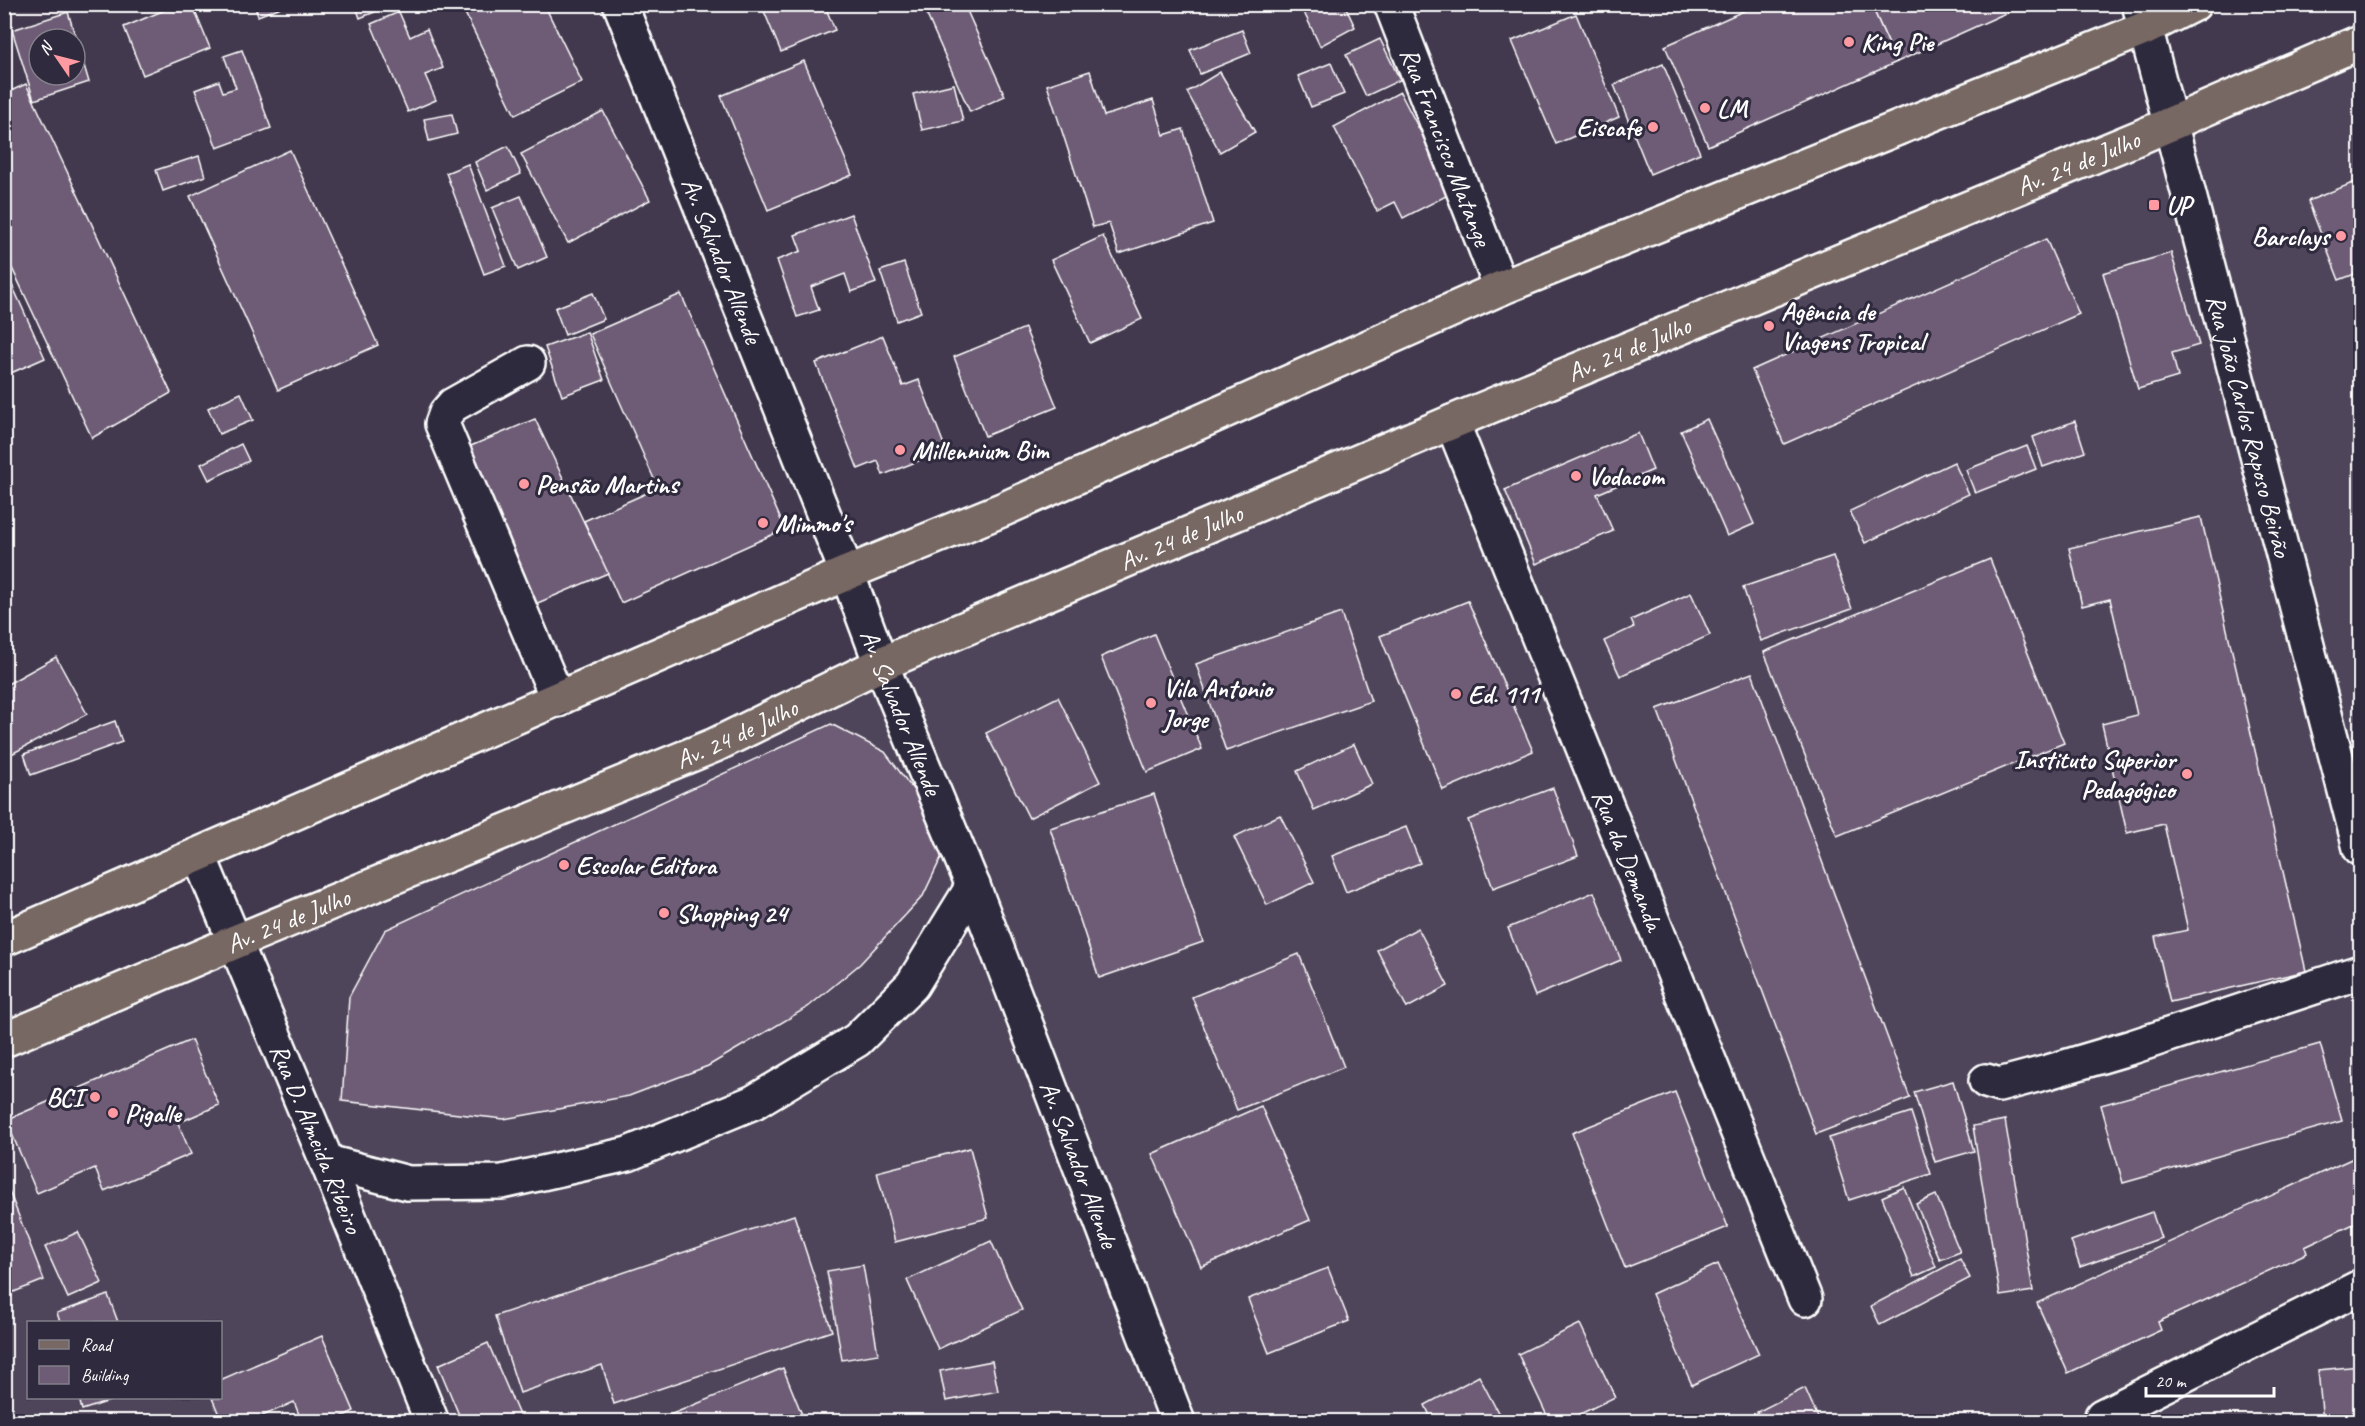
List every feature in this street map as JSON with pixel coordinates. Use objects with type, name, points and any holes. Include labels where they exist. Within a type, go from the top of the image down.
[{"type":"main road","points":[[4,939],[847,573],[1004,509],[1501,288],[2142,17],[2194,4]]},
{"type":"main road","name":"Av. 24 de Julho","points":[[4,1040],[235,942],[715,745],[881,664],[1452,422],[2361,42]]},
{"type":"street","name":"Av. Salvador Allende","points":[[620,4],[847,573],[881,664],[973,886],[1178,1422]]},
{"type":"street","name":"Rua Francisco Matange","points":[[1391,4],[1501,288]]},
{"type":"street","name":"Rua João Carlos Raposo Beirão","points":[[2142,17],[2361,848]]},
{"type":"street","points":[[528,363],[453,405],[446,413],[442,424],[558,700]]},
{"type":"street","name":"Rua da Demanda","points":[[1452,422],[1805,1299]]},
{"type":"street","name":"Rua D. Almeida Ribeiro","points":[[199,856],[327,1162],[432,1422]]},
{"type":"street","points":[[327,1162],[408,1183],[502,1182],[628,1154],[754,1102],[857,1040],[912,985],[973,886]]},
{"type":"street","points":[[1986,1081],[1999,1085],[2059,1069],[2361,972]]},
{"type":"street","points":[[2102,1416],[2361,1287]]},
{"type":"shaded area","points":[[2360,61],[2360,1421],[5,1422],[5,1029]]},
{"type":"building","points":[[179,4],[192,4],[210,48],[143,75],[124,27]]},
{"type":"building","points":[[254,4],[289,4],[258,16]]},
{"type":"building","points":[[355,4],[394,4],[360,18]]},
{"type":"building","points":[[478,4],[544,4],[582,82],[515,115],[464,11]]},
{"type":"building","points":[[761,4],[824,4],[835,30],[781,52]]},
{"type":"building","points":[[922,4],[964,4],[1005,96],[970,112]]},
{"type":"building","points":[[1300,4],[1344,4],[1355,27],[1320,46]]},
{"type":"building","points":[[1759,4],[1871,4],[1897,62],[1708,146],[1665,46]]},
{"type":"building","points":[[1871,4],[2026,4],[1897,62]]},
{"type":"building","points":[[68,12],[72,27],[27,27],[27,78],[12,30]]},
{"type":"building","points":[[399,12],[410,37],[427,29],[443,68],[425,75],[436,100],[408,112],[371,24]]},
{"type":"building","points":[[1576,14],[1619,117],[1556,144],[1512,41]]},
{"type":"building","points":[[1242,30],[1251,53],[1200,74],[1190,50]]},
{"type":"building","points":[[1380,39],[1400,80],[1366,96],[1346,55]]},
{"type":"building","points":[[242,50],[271,128],[217,148],[195,90],[219,81],[223,92],[236,88],[224,56]]},
{"type":"building","points":[[804,61],[852,175],[768,210],[721,96]]},
{"type":"building","points":[[1331,63],[1344,94],[1311,107],[1298,76]]},
{"type":"building","points":[[1663,64],[1700,153],[1650,174],[1614,85]]},
{"type":"building","points":[[1090,71],[1104,116],[1153,100],[1164,135],[1183,129],[1213,223],[1119,254],[1109,223],[1093,227],[1047,85]]},
{"type":"building","points":[[1220,72],[1255,132],[1220,152],[1187,92]]},
{"type":"building","points":[[26,84],[171,393],[92,438],[4,251],[4,94]]},
{"type":"building","points":[[954,84],[963,121],[922,130],[913,94]]},
{"type":"building","points":[[30,87],[74,87],[34,100]]},
{"type":"building","points":[[1400,92],[1452,193],[1403,218],[1395,202],[1377,211],[1334,127]]},
{"type":"building","points":[[603,111],[650,200],[568,243],[521,154]]},
{"type":"building","points":[[452,114],[457,134],[429,141],[424,119]]},
{"type":"building","points":[[508,146],[521,174],[487,190],[475,162]]},
{"type":"building","points":[[290,150],[378,345],[278,390],[190,196]]},
{"type":"building","points":[[199,156],[205,176],[163,191],[156,170]]},
{"type":"building","points":[[468,164],[506,266],[484,274],[446,173]]},
{"type":"building","name":"Barclays","points":[[2360,180],[2360,272],[2339,280],[2308,201]]},
{"type":"building","points":[[521,196],[547,257],[518,270],[492,208]]},
{"type":"building","points":[[851,214],[876,283],[851,292],[845,274],[811,287],[819,310],[797,317],[777,260],[801,251],[795,235]]},
{"type":"building","points":[[1103,236],[1142,319],[1090,343],[1051,260]]},
{"type":"building","points":[[2046,239],[2079,314],[1784,444],[1752,370]]},
{"type":"building","points":[[2171,253],[2199,345],[2172,353],[2178,377],[2138,389],[2103,273]]},
{"type":"building","points":[[904,263],[921,312],[897,321],[880,271]]},
{"type":"building","points":[[4,267],[45,358],[4,376]]},
{"type":"building","points":[[593,293],[604,319],[565,335],[555,308]]},
{"type":"building","points":[[681,294],[785,529],[621,603],[584,521],[658,488],[590,334]]},
{"type":"building","points":[[1025,328],[1057,407],[985,436],[954,357]]},
{"type":"building","points":[[587,332],[604,380],[562,396],[545,347]]},
{"type":"building","points":[[883,336],[903,386],[919,380],[946,450],[883,475],[878,461],[858,469],[816,363]]},
{"type":"building","points":[[241,393],[253,420],[219,434],[208,408]]},
{"type":"building","name":"Pensão Martins","points":[[535,419],[608,573],[533,605],[466,448]]},
{"type":"building","points":[[1707,419],[1754,524],[1727,536],[1681,431]]},
{"type":"building","points":[[2075,421],[2085,452],[2043,467],[2033,437]]},
{"type":"building","points":[[1638,433],[1653,470],[1597,494],[1613,531],[1536,564],[1505,490]]},
{"type":"building","points":[[241,444],[249,461],[209,480],[201,464]]},
{"type":"building","points":[[2027,446],[2036,469],[1975,493],[1966,470]]},
{"type":"building","points":[[1954,462],[1969,494],[1865,543],[1850,511]]},
{"type":"building","name":"Instituto Superior Pedagógico","points":[[2201,517],[2306,971],[2170,1002],[2155,937],[2188,930],[2164,824],[2127,833],[2102,724],[2137,715],[2110,599],[2082,606],[2069,548]]},
{"type":"building","points":[[1833,556],[1852,609],[1761,641],[1743,587]]},
{"type":"building","points":[[1990,559],[2064,743],[1837,836],[1764,652]]},
{"type":"building","points":[[1691,593],[1710,635],[1620,676],[1604,641],[1634,627],[1631,620]]},
{"type":"building","name":"Ed. 111","points":[[1468,601],[1533,751],[1443,790],[1380,636]]},
{"type":"building","points":[[1341,613],[1371,701],[1226,751],[1196,664]]},
{"type":"building","name":"Vila Antonio Jorge","points":[[1154,634],[1202,749],[1147,772],[1101,657]]},
{"type":"building","points":[[56,657],[87,714],[4,758],[4,686]]},
{"type":"building","points":[[1752,673],[1910,1098],[1816,1134],[1657,709]]},
{"type":"building","points":[[1058,697],[1100,782],[1029,818],[986,733]]},
{"type":"building","points":[[115,721],[122,742],[31,775],[24,754]]},
{"type":"building","name":"Shopping 24","points":[[831,724],[885,752],[950,839],[923,896],[860,964],[808,1007],[708,1066],[629,1096],[504,1119],[342,1101],[349,997],[385,930]]},
{"type":"building","points":[[1354,744],[1372,784],[1314,810],[1297,771]]},
{"type":"building","points":[[1553,788],[1578,856],[1493,888],[1468,820]]},
{"type":"building","points":[[1154,794],[1203,942],[1099,978],[1050,828]]},
{"type":"building","points":[[1280,815],[1314,882],[1267,905],[1234,837]]},
{"type":"building","points":[[1406,827],[1420,863],[1346,892],[1332,856]]},
{"type":"building","points":[[1594,892],[1621,960],[1535,996],[1508,928]]},
{"type":"building","points":[[1418,928],[1448,986],[1407,1008],[1377,950]]},
{"type":"building","points":[[1299,954],[1344,1067],[1237,1110],[1192,997]]},
{"type":"building","name":"Pigalle","points":[[191,1040],[219,1105],[178,1123],[191,1154],[104,1191],[95,1168],[37,1193],[6,1120]]},
{"type":"building","points":[[2320,1044],[2342,1121],[2123,1183],[2101,1105]]},
{"type":"building","points":[[1953,1081],[1974,1151],[1935,1162],[1914,1092]]},
{"type":"building","points":[[1675,1092],[1728,1227],[1625,1268],[1572,1133]]},
{"type":"building","points":[[1261,1106],[1310,1220],[1201,1267],[1152,1154]]},
{"type":"building","points":[[1911,1112],[1931,1174],[1849,1200],[1829,1138]]},
{"type":"building","points":[[2005,1120],[2033,1291],[2000,1296],[1973,1126]]},
{"type":"building","points":[[970,1148],[988,1218],[895,1242],[877,1172]]},
{"type":"building","points":[[2360,1155],[2360,1221],[2305,1247],[2307,1253],[2158,1322],[2161,1330],[2068,1373],[2037,1303]]},
{"type":"building","points":[[1904,1187],[1936,1267],[1914,1277],[1882,1197]]},
{"type":"building","points":[[9,1191],[44,1280],[4,1296],[4,1193]]},
{"type":"building","points":[[1936,1195],[1960,1252],[1940,1260],[1916,1204]]},
{"type":"building","points":[[2152,1212],[2161,1238],[2080,1267],[2071,1241]]},
{"type":"building","points":[[794,1215],[832,1331],[614,1404],[602,1365],[520,1393],[495,1316]]},
{"type":"building","points":[[78,1232],[102,1283],[68,1298],[45,1247]]},
{"type":"building","points":[[991,1241],[1022,1310],[938,1349],[907,1280]]},
{"type":"building","points":[[1960,1259],[1970,1278],[1880,1325],[1871,1306]]},
{"type":"building","points":[[1718,1264],[1759,1354],[1692,1385],[1652,1294]]},
{"type":"building","points":[[863,1265],[878,1354],[842,1360],[827,1271]]},
{"type":"building","points":[[1328,1268],[1349,1321],[1269,1353],[1248,1299]]},
{"type":"building","points":[[108,1295],[118,1321],[60,1321],[57,1313]]},
{"type":"building","points":[[1580,1324],[1615,1397],[1564,1422],[1550,1422],[1518,1354]]},
{"type":"building","points":[[322,1336],[354,1411],[331,1422],[302,1422],[294,1402],[249,1422],[222,1422],[212,1399],[222,1399],[222,1379]]},
{"type":"building","points":[[488,1343],[522,1422],[462,1422],[438,1365]]},
{"type":"building","points":[[992,1361],[998,1391],[946,1401],[940,1371]]},
{"type":"building","points":[[2360,1366],[2360,1422],[2323,1422],[2318,1370]]},
{"type":"building","points":[[783,1368],[805,1422],[653,1422]]},
{"type":"building","points":[[1479,1376],[1503,1422],[1433,1422],[1425,1405]]},
{"type":"building","points":[[1805,1388],[1820,1422],[1762,1422],[1757,1412]]},
{"type":"building","points":[[79,1399],[116,1399],[82,1410]]},
{"type":"place","name":"King Pie","points":[[1849,42]]},
{"type":"place","name":"LM","points":[[1705,108]]},
{"type":"place","name":"Eiscafe","points":[[1653,127]]},
{"type":"place","name":"UP","points":[[2154,205]]},
{"type":"place","name":"Barclays","points":[[2341,236]]},
{"type":"place","name":"Agência de Viagens Tropical","points":[[1769,326]]},
{"type":"place","name":"Millennium Bim","points":[[900,450]]},
{"type":"place","name":"Vodacom","points":[[1576,476]]},
{"type":"place","name":"Pensão Martins","points":[[524,484]]},
{"type":"place","name":"Mimmo's","points":[[763,523]]},
{"type":"place","name":"Ed. 111","points":[[1456,694]]},
{"type":"place","name":"Vila Antonio Jorge","points":[[1151,703]]},
{"type":"place","name":"Instituto Superior Pedagógico","points":[[2187,774]]},
{"type":"place","name":"Escolar Editora","points":[[564,865]]},
{"type":"place","name":"Shopping 24","points":[[664,913]]},
{"type":"place","name":"BCI","points":[[95,1097]]},
{"type":"place","name":"Pigalle","points":[[113,1113]]}]
